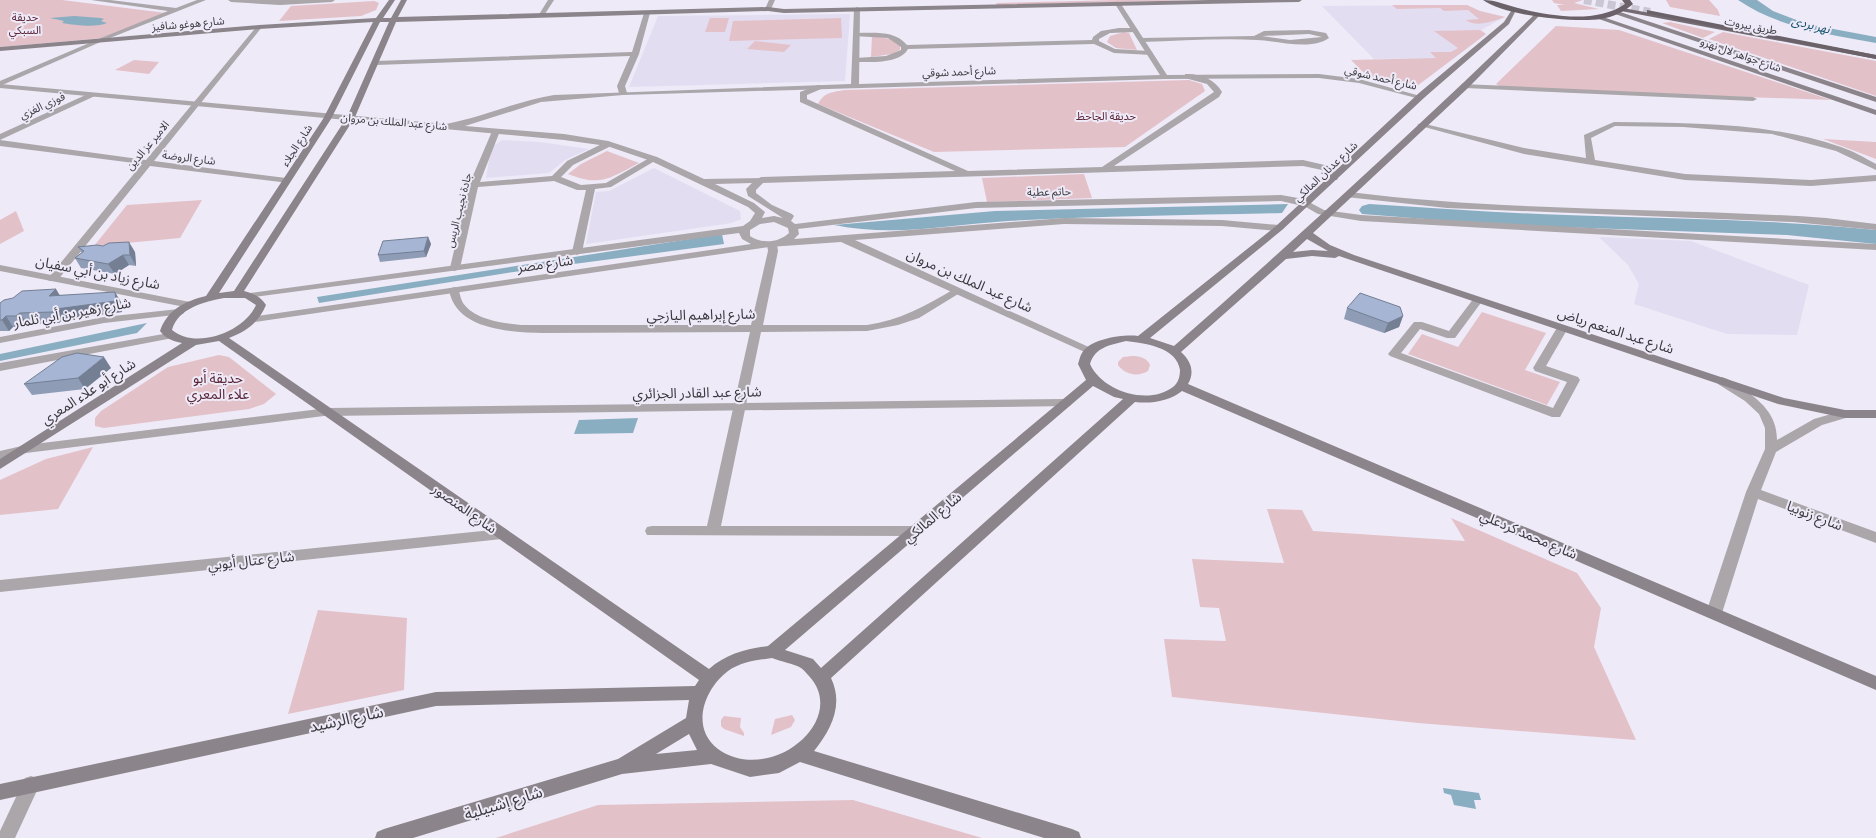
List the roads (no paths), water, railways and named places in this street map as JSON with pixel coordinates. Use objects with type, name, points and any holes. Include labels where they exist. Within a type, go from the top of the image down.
[{"type":"highway","points":[[1487,0],[1538,14],[1570,17],[1598,17],[1624,7]]},
{"type":"highway","points":[[1650,12],[1876,57]]},
{"type":"main road","name":"شارع الجلاء","points":[[210,298],[328,117],[378,20],[392,0]]},
{"type":"main road","points":[[237,294],[351,117],[404,0]]},
{"type":"main road","points":[[768,9],[784,11],[857,10],[1062,0]]},
{"type":"main road","points":[[967,4],[1118,4],[1299,0]]},
{"type":"main road","points":[[768,9],[783,6],[951,5]]},
{"type":"main road","name":"شارع جواهر لال نهرو","points":[[1624,7],[1655,26],[1876,100]]},
{"type":"main road","name":"طريق بيروت","points":[[1624,7],[1876,52]]},
{"type":"main road","name":"طريق بيروت","points":[[1624,7],[1876,57]]},
{"type":"main road","name":"شارع هوغو شافيز","points":[[0,49],[259,27],[378,20],[768,9]]},
{"type":"main road","name":"شارع عدنان المالكي","points":[[1141,339],[1307,204],[1420,97],[1507,23],[1515,9]]},
{"type":"main road","points":[[1174,352],[1349,195],[1421,125],[1438,104],[1465,86],[1538,14]]},
{"type":"main road","name":"شارع جواهر لال نهرو","points":[[1598,17],[1876,113]]},
{"type":"main road","points":[[1637,30],[1655,26]]},
{"type":"main road","points":[[1420,97],[1438,104]]},
{"type":"main road","points":[[1420,97],[1436,97],[1438,104]]},
{"type":"main road","name":"شارع عبد المنعم رياض","points":[[1307,234],[1326,248],[1350,257],[1782,401],[1845,414],[1876,414]]},
{"type":"main road","name":"شارع عبد المنعم رياض","points":[[1283,256],[1312,253],[1350,257]]},
{"type":"main road","points":[[237,294],[250,296],[258,300],[261,305],[260,312],[246,326],[221,337],[192,342],[178,340],[169,336],[166,331],[167,325],[179,312],[190,305],[210,298],[237,294]]},
{"type":"main road","name":"شارع المنصور","points":[[221,337],[709,678]]},
{"type":"main road","points":[[1141,339],[1153,342],[1174,352],[1182,360],[1186,369],[1186,378],[1182,386],[1161,397],[1131,398],[1116,395],[1102,389],[1092,381],[1085,371],[1084,365],[1084,360],[1089,351],[1098,344],[1111,340],[1141,339]]},
{"type":"main road","name":"شارع أبو علاء المعري","points":[[0,465],[192,342]]},
{"type":"main road","name":"شارع المالكي","points":[[772,652],[1092,381]]},
{"type":"main road","name":"شارع محمد كردعلي","points":[[1182,386],[1876,683]]},
{"type":"main road","points":[[822,677],[1131,398]]},
{"type":"main road","points":[[772,652],[792,655],[809,664],[822,677],[830,698],[829,714],[823,729],[814,742],[800,754],[786,762],[766,768],[746,769],[727,764],[711,756],[698,741],[692,723],[693,708],[698,693],[709,678],[722,667],[738,658],[772,652]]},
{"type":"main road","name":"شارع الرشيد","points":[[0,792],[436,699],[698,693]]},
{"type":"main road","points":[[622,766],[692,723]]},
{"type":"main road","points":[[800,754],[1072,838]]},
{"type":"main road","points":[[622,766],[711,756]]},
{"type":"main road","name":"شارع إشبيلية","points":[[384,838],[622,766]]},
{"type":"street","points":[[94,0],[177,10]]},
{"type":"street","points":[[122,3],[132,0]]},
{"type":"street","points":[[0,85],[103,39],[203,0]]},
{"type":"street","points":[[231,0],[282,2],[332,0]]},
{"type":"street","points":[[275,11],[282,2],[304,0]]},
{"type":"street","points":[[542,16],[550,0]]},
{"type":"street","points":[[768,9],[771,0]]},
{"type":"street","points":[[1118,4],[1165,77]]},
{"type":"street","points":[[855,86],[857,10]]},
{"type":"street","points":[[623,93],[621,86],[635,54],[648,13]]},
{"type":"street","name":"الامير عز الدين","points":[[53,279],[259,27]]},
{"type":"street","points":[[1096,42],[1095,38],[1100,34],[1134,30]]},
{"type":"street","points":[[1141,40],[1258,38],[1272,41],[1319,40],[1327,36],[1308,32],[1264,33],[1258,35],[1258,38]]},
{"type":"street","points":[[856,35],[887,36],[903,43],[905,47]]},
{"type":"street","points":[[905,47],[1096,42],[1100,46],[1119,52],[1149,53]]},
{"type":"street","points":[[856,60],[892,57],[904,51],[905,47]]},
{"type":"street","points":[[376,63],[635,54]]},
{"type":"street","points":[[1104,169],[1218,92],[1214,86],[1204,80],[1188,76]]},
{"type":"street","name":"شارع أحمد شوقي","points":[[448,126],[478,121],[524,103],[548,97],[818,87],[1188,76],[1319,76],[1359,82],[1420,97]]},
{"type":"street","name":"شارع عبد الملك بن مروان","points":[[0,85],[328,117],[351,117],[564,136],[608,144],[654,159],[760,212],[750,226]]},
{"type":"street","points":[[1465,86],[1753,99]]},
{"type":"street","points":[[818,87],[803,94],[803,100],[968,174]]},
{"type":"street","name":"فوزي الغزي","points":[[0,137],[93,95]]},
{"type":"street","points":[[496,131],[495,122],[500,113]]},
{"type":"street","points":[[328,117],[338,124],[345,126],[395,122]]},
{"type":"street","points":[[1591,163],[1587,137],[1614,124],[1683,125],[1772,132],[1839,149],[1876,167]]},
{"type":"street","points":[[1421,125],[1524,151],[1591,163],[1695,177],[1811,183],[1876,178]]},
{"type":"street","name":"جادة نجيب الريس","points":[[455,268],[474,184],[496,131]]},
{"type":"street","name":"شارع الروضة","points":[[0,143],[286,180]]},
{"type":"street","points":[[555,178],[570,163],[608,144]]},
{"type":"street","points":[[474,184],[555,178],[580,188],[608,185],[654,159]]},
{"type":"street","points":[[703,182],[1303,163],[1327,168],[1334,175],[1334,178]]},
{"type":"street","points":[[750,226],[745,238],[756,244],[772,244],[794,234],[789,216],[769,207],[750,194],[751,190],[761,180]]},
{"type":"street","points":[[576,252],[590,187]]},
{"type":"street","points":[[1349,195],[1496,209],[1664,213],[1840,221],[1876,227]]},
{"type":"street","name":"حاتم عطية","points":[[750,226],[774,220],[790,224],[976,205],[1281,198],[1307,204],[1315,210],[1328,214],[1362,218],[1876,247]]},
{"type":"street","points":[[839,237],[1064,221],[1222,223],[1279,228]]},
{"type":"street","name":"شارع مصر","points":[[250,296],[576,252],[750,226]]},
{"type":"street","name":"شارع عبد الملك بن مروان","points":[[839,237],[1089,351]]},
{"type":"street","name":"شارع مصر","points":[[255,319],[772,244],[839,237]]},
{"type":"street","points":[[713,531],[772,244]]},
{"type":"street","name":"شارع زياد بن أبي سفيان","points":[[0,268],[190,305]]},
{"type":"street","name":"شارع إبراهيم اليازجي","points":[[454,290],[456,301],[472,315],[503,327],[522,330],[756,329],[880,326],[917,316],[958,291]]},
{"type":"street","points":[[1478,300],[1451,336],[1418,324],[1394,354],[1556,414],[1574,380],[1539,368],[1562,328]]},
{"type":"street","name":"شارع زهير بن أبي ثلمار","points":[[0,340],[104,320],[179,312]]},
{"type":"street","points":[[0,367],[169,336]]},
{"type":"street","points":[[1714,613],[1753,492],[1771,449],[1771,428],[1764,412],[1749,398],[1722,381]]},
{"type":"street","name":"شارع عبد القادر الجزائري","points":[[0,455],[26,449],[328,412],[1066,403]]},
{"type":"street","points":[[1771,449],[1818,422],[1845,414]]},
{"type":"street","name":"شارع زنوبيا","points":[[1753,492],[1876,538]]},
{"type":"street","points":[[652,531],[914,531]]},
{"type":"street","name":"شارع عتال أيوبي","points":[[0,586],[502,534]]},
{"type":"street","points":[[6,838],[31,784]]},
{"type":"water","points":[[1738,0],[1757,0],[1773,11],[1807,24],[1876,37],[1876,43],[1787,24],[1754,10]]},
{"type":"water","points":[[74,16],[101,18],[104,19],[101,21],[107,23],[91,26],[79,25],[62,23],[64,21],[50,18]]},
{"type":"water","points":[[1288,204],[1282,213],[1042,219],[900,230],[878,230],[834,225],[995,211]]},
{"type":"water","points":[[722,234],[724,244],[507,273],[319,303],[317,297]]},
{"type":"water","points":[[147,323],[137,333],[0,361],[0,354]]},
{"type":"water","points":[[638,418],[633,433],[574,434],[579,420]]},
{"type":"water","points":[[1443,788],[1479,793],[1481,800],[1474,800],[1476,809],[1454,805],[1451,795],[1444,793]]},
{"type":"waterway","points":[[1369,210],[1565,222],[1787,228],[1876,237]]},
{"type":"tunnel","points":[[1584,0],[1650,12]]},
{"type":"park label","name":"حديقة السبكي","points":[[25,22]]},
{"type":"park label","name":"حديقة الجاحظ","points":[[1106,115]]},
{"type":"park label","name":"حديقة أبو علاء المعري","points":[[218,386]]},
{"type":"water label","name":"نهر بردى","points":[[1811,24]]}]
